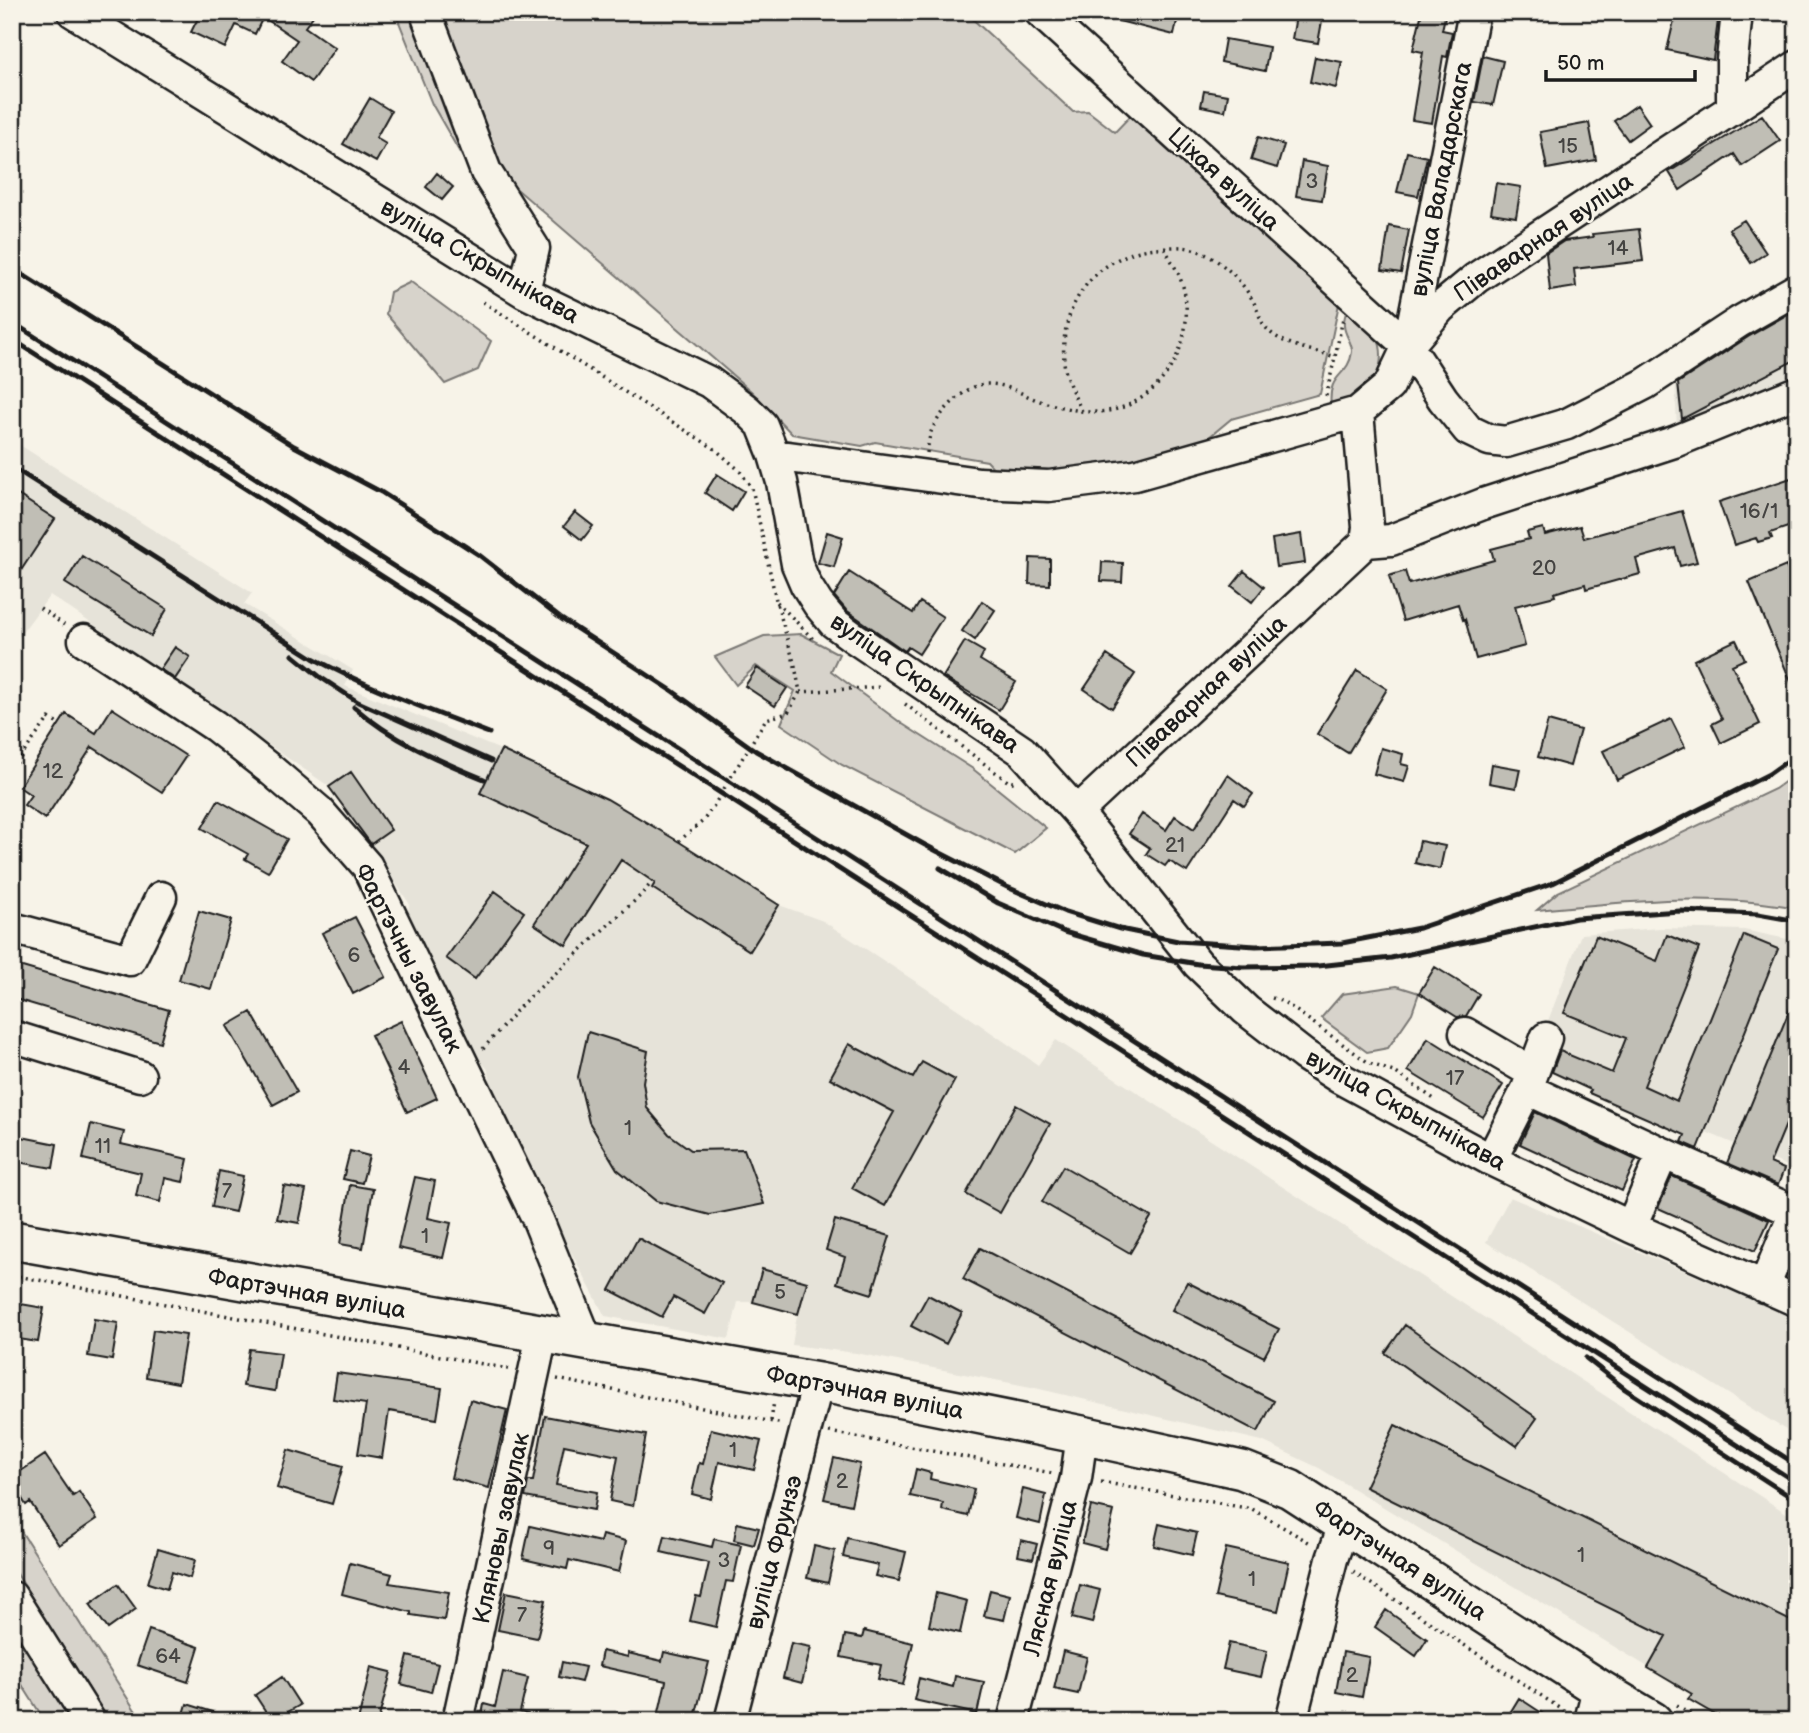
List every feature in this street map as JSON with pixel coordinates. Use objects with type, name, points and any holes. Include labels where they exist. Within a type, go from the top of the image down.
[{"type":"main road","name":"Фартэчная вуліца","points":[[12,1240],[818,1382],[1082,1434],[1241,1470],[1290,1489],[1345,1525],[1594,1705],[1653,1721]]},
{"type":"street","name":"вуліца Скрыпнікава","points":[[73,12],[524,292],[717,387],[747,410],[762,425],[774,455],[782,482],[797,564],[806,585],[834,623],[1022,751],[1077,812],[1198,964],[1274,1033],[1338,1077],[1491,1160],[1631,1227],[1797,1301]]},
{"type":"street","points":[[429,12],[428,19],[486,172],[534,248],[524,292]]},
{"type":"street","name":"Ціхая вуліца","points":[[1040,12],[1408,346],[1443,399],[1468,430],[1489,440],[1506,442],[1567,424],[1645,384],[1739,322],[1797,289]]},
{"type":"street","name":"вуліца Валадарскага","points":[[1408,346],[1474,12]]},
{"type":"street","points":[[1732,110],[1732,60],[1737,12]]},
{"type":"street","name":"Піваварная вуліца","points":[[1358,412],[1389,386],[1408,346],[1440,308],[1476,278],[1797,66]]},
{"type":"street","points":[[774,455],[979,484],[1049,486],[1135,475],[1358,412],[1368,527],[1366,542],[1391,540],[1483,504],[1674,442],[1797,392]]},
{"type":"street","name":"Піваварная вуліца","points":[[1077,812],[1366,542]]},
{"type":"street","name":"Фартэчны завулак","points":[[84,639],[215,726],[320,812],[367,866],[538,1220],[587,1341]]},
{"type":"street","points":[[12,928],[130,960],[161,897]]},
{"type":"street","points":[[1465,1033],[1530,1081],[1662,1153],[1795,1212],[1764,1287]]},
{"type":"street","points":[[12,1036],[140,1076]]},
{"type":"street","points":[[1491,1160],[1530,1081],[1546,1038]]},
{"type":"street","points":[[1631,1227],[1662,1153]]},
{"type":"street","name":"Кляновы завулак","points":[[458,1721],[542,1335]]},
{"type":"street","name":"вуліца Фрунзэ","points":[[730,1721],[818,1382]]},
{"type":"street","name":"Лясная вуліца","points":[[1013,1721],[1076,1478],[1082,1434]]},
{"type":"street","points":[[1291,1721],[1332,1559],[1345,1525]]},
{"type":"street","points":[[12,1597],[90,1721]]},
{"type":"path","points":[[915,452],[927,454],[930,433],[940,415],[959,396],[982,384],[1009,386],[1038,400],[1082,411],[1101,412],[1125,407],[1150,392],[1166,376],[1181,351],[1187,322],[1185,293],[1164,247]]},
{"type":"path","points":[[1082,411],[1070,386],[1064,361],[1066,327],[1077,298],[1094,273],[1116,258],[1139,249],[1190,248],[1221,264],[1242,281],[1265,328],[1279,339],[1335,357]]},
{"type":"path","points":[[1326,397],[1349,292]]},
{"type":"path","points":[[484,302],[715,449],[739,470],[752,488],[776,600],[796,666],[800,692],[788,713],[766,719],[713,807],[702,821],[679,841]]},
{"type":"path","points":[[40,608],[84,639]]},
{"type":"path","points":[[800,692],[882,687]]},
{"type":"path","points":[[12,769],[49,718],[59,725]]},
{"type":"path","points":[[465,1071],[523,1003],[640,897],[653,881]]},
{"type":"path","points":[[1263,995],[1284,1002],[1370,1063],[1396,1073],[1442,1104]]},
{"type":"shaded area","points":[[395,12],[965,12],[1073,112],[1088,111],[1115,132],[1135,111],[1340,299],[1320,394],[1231,419],[1191,452],[1157,462],[1000,475],[987,461],[875,442],[862,446],[792,434],[752,392],[496,171],[471,172],[432,104]]},
{"type":"shaded area","points":[[411,282],[491,341],[478,370],[445,384],[386,314],[390,292]]},
{"type":"shaded area","points":[[1797,297],[1797,385],[1677,432],[1675,374]]},
{"type":"shaded area","points":[[1349,303],[1372,328],[1380,346],[1381,356],[1375,379],[1361,398],[1331,408],[1332,387],[1350,361],[1352,352],[1344,329]]},
{"type":"shaded area","points":[[12,440],[252,593],[244,604],[353,670],[345,686],[501,750],[607,799],[681,842],[779,905],[823,921],[1038,1065],[1056,1040],[1797,1520],[1797,1721],[1726,1721],[1688,1699],[1691,1693],[1319,1468],[1262,1441],[1031,1387],[856,1353],[792,1345],[797,1315],[753,1302],[738,1302],[729,1339],[605,1316],[524,1164],[488,1087],[490,1077],[487,1068],[472,1053],[407,925],[409,903],[330,787],[50,595],[12,646]]},
{"type":"shaded area","points":[[801,634],[839,654],[831,671],[901,723],[973,769],[1046,828],[1015,854],[842,765],[781,724],[795,691],[756,666],[736,685],[715,657],[764,636]]},
{"type":"shaded area","points":[[1797,773],[1797,908],[1700,899],[1537,910],[1558,892],[1775,789]]},
{"type":"shaded area","points":[[1660,928],[1744,930],[1797,941],[1797,1170],[1689,1125],[1585,1062],[1540,1042],[1581,934]]},
{"type":"shaded area","points":[[1397,986],[1419,993],[1412,1013],[1388,1048],[1367,1052],[1321,1018],[1342,994]]},
{"type":"shaded area","points":[[1510,1197],[1797,1319],[1797,1437],[1486,1242]]},
{"type":"shaded area","points":[[12,1517],[142,1721],[109,1721],[12,1566]]},
{"type":"shaded area","points":[[12,1624],[72,1721],[45,1721],[12,1669]]},
{"type":"building","points":[[201,12],[316,12],[305,27],[335,48],[311,82],[282,61],[297,40],[263,17],[255,34],[236,25],[225,48],[191,32]]},
{"type":"building","points":[[1108,12],[1179,12],[1174,35],[1107,18]]},
{"type":"building","points":[[1422,12],[1446,12],[1442,30],[1452,32],[1447,57],[1443,56],[1432,123],[1412,120],[1423,52],[1413,50]]},
{"type":"building","points":[[1676,12],[1719,12],[1713,60],[1667,50]]},
{"type":"building","points":[[1296,16],[1322,21],[1318,43],[1292,39]]},
{"type":"building","points":[[1225,39],[1269,47],[1265,71],[1221,62]]},
{"type":"building","points":[[1483,56],[1503,61],[1493,105],[1474,102]]},
{"type":"building","points":[[1315,57],[1342,62],[1336,88],[1310,82]]},
{"type":"building","points":[[1204,91],[1228,95],[1225,111],[1201,106]]},
{"type":"building","points":[[370,98],[391,111],[376,138],[386,144],[376,162],[343,144]]},
{"type":"building","points":[[1637,105],[1650,124],[1628,140],[1614,121]]},
{"type":"building","points":[[1762,115],[1780,141],[1742,166],[1734,154],[1680,190],[1669,172]]},
{"type":"building","points":[[1589,123],[1596,160],[1547,169],[1540,132]]},
{"type":"building","points":[[1258,137],[1284,145],[1277,168],[1251,160]]},
{"type":"building","points":[[1407,152],[1427,157],[1418,196],[1397,192]]},
{"type":"building","points":[[1302,161],[1328,166],[1322,200],[1296,196]]},
{"type":"building","points":[[437,173],[453,187],[442,200],[426,187]]},
{"type":"building","points":[[1496,183],[1521,187],[1516,217],[1491,213]]},
{"type":"building","points":[[1744,220],[1766,253],[1751,263],[1729,229]]},
{"type":"building","points":[[1389,226],[1409,230],[1401,273],[1382,270]]},
{"type":"building","points":[[1639,229],[1643,261],[1574,269],[1576,287],[1550,291],[1546,253],[1564,241],[1593,237],[1592,234]]},
{"type":"building","points":[[1797,309],[1797,359],[1682,419],[1678,383]]},
{"type":"building","points":[[717,474],[744,491],[732,511],[705,493]]},
{"type":"building","points":[[1797,476],[1797,524],[1770,533],[1772,538],[1758,542],[1756,538],[1734,545],[1719,502]]},
{"type":"building","points":[[12,491],[55,519],[12,584]]},
{"type":"building","points":[[1682,511],[1697,562],[1680,566],[1675,548],[1636,559],[1640,574],[1586,589],[1585,584],[1554,593],[1555,596],[1515,606],[1525,646],[1476,659],[1458,604],[1403,621],[1389,576],[1405,571],[1409,584],[1494,560],[1491,549],[1529,539],[1527,532],[1543,528],[1545,535],[1580,526],[1584,538]]},
{"type":"building","points":[[575,512],[593,526],[582,540],[564,526]]},
{"type":"building","points":[[827,532],[843,537],[834,567],[818,563]]},
{"type":"building","points":[[1301,534],[1305,563],[1276,567],[1272,539]]},
{"type":"building","points":[[82,556],[167,609],[151,636],[65,583]]},
{"type":"building","points":[[1030,558],[1050,559],[1050,585],[1029,584]]},
{"type":"building","points":[[1102,562],[1123,563],[1122,582],[1101,581]]},
{"type":"building","points":[[1786,566],[1797,591],[1797,696],[1749,582]]},
{"type":"building","points":[[1244,571],[1264,587],[1252,602],[1232,586]]},
{"type":"building","points":[[849,572],[913,613],[920,602],[943,617],[919,654],[908,647],[905,651],[899,647],[846,610],[834,596]]},
{"type":"building","points":[[982,601],[995,610],[975,640],[962,631]]},
{"type":"building","points":[[1736,640],[1745,659],[1732,665],[1760,724],[1721,743],[1712,724],[1722,719],[1694,660]]},
{"type":"building","points":[[965,641],[984,652],[980,660],[1016,682],[999,710],[943,677]]},
{"type":"building","points":[[175,647],[190,657],[175,679],[160,669]]},
{"type":"building","points":[[1107,655],[1135,674],[1112,708],[1084,689]]},
{"type":"building","points":[[757,668],[787,688],[775,706],[745,686]]},
{"type":"building","points":[[1357,670],[1387,689],[1348,753],[1317,734]]},
{"type":"building","points":[[112,708],[186,756],[162,792],[92,747],[45,819],[24,805],[31,795],[19,787],[66,714],[96,733]]},
{"type":"building","points":[[1671,719],[1685,747],[1617,780],[1603,751]]},
{"type":"building","points":[[1548,721],[1580,730],[1570,766],[1538,757]]},
{"type":"building","points":[[1381,748],[1403,754],[1401,764],[1409,766],[1404,782],[1374,774]]},
{"type":"building","points":[[501,750],[607,799],[779,905],[750,951],[652,888],[655,883],[621,860],[566,945],[534,924],[586,843],[480,793]]},
{"type":"building","points":[[1492,764],[1520,769],[1516,788],[1489,783]]},
{"type":"building","points":[[351,772],[391,830],[371,844],[329,787]]},
{"type":"building","points":[[1228,775],[1253,794],[1244,806],[1234,799],[1187,872],[1169,861],[1165,866],[1146,854],[1150,848],[1129,834],[1142,814],[1166,830],[1175,816],[1194,829]]},
{"type":"building","points":[[218,800],[287,839],[268,872],[245,859],[248,854],[202,828]]},
{"type":"building","points":[[1420,841],[1445,846],[1440,869],[1415,863]]},
{"type":"building","points":[[495,891],[524,912],[475,979],[446,958]]},
{"type":"building","points":[[199,911],[231,920],[211,989],[179,980]]},
{"type":"building","points":[[355,917],[386,977],[353,994],[322,933]]},
{"type":"building","points":[[1667,935],[1699,948],[1644,1086],[1677,1101],[1744,935],[1778,949],[1698,1149],[1682,1142],[1685,1135],[1589,1093],[1591,1090],[1552,1072],[1560,1051],[1612,1073],[1626,1038],[1564,1013],[1596,936],[1657,961]]},
{"type":"building","points":[[12,964],[169,1010],[160,1042],[12,998]]},
{"type":"building","points":[[1435,967],[1479,994],[1466,1016],[1457,1017],[1419,993]]},
{"type":"building","points":[[1796,994],[1797,1098],[1770,1163],[1784,1169],[1778,1185],[1727,1163]]},
{"type":"building","points":[[251,1012],[297,1092],[273,1105],[227,1026]]},
{"type":"building","points":[[401,1021],[437,1098],[407,1112],[371,1035]]},
{"type":"building","points":[[588,1032],[648,1051],[643,1082],[647,1108],[669,1134],[691,1150],[744,1149],[764,1204],[710,1215],[656,1201],[617,1169],[589,1122],[578,1077]]},
{"type":"building","points":[[1428,1038],[1503,1085],[1483,1117],[1408,1071]]},
{"type":"building","points":[[849,1044],[913,1078],[922,1062],[955,1080],[885,1206],[852,1188],[894,1112],[830,1078]]},
{"type":"building","points":[[1016,1105],[1050,1124],[1000,1213],[966,1194]]},
{"type":"building","points":[[1535,1112],[1636,1160],[1622,1191],[1520,1144]]},
{"type":"building","points":[[91,1124],[124,1132],[121,1144],[188,1159],[183,1182],[165,1178],[160,1202],[136,1196],[141,1173],[83,1159]]},
{"type":"building","points":[[12,1135],[57,1144],[53,1168],[12,1161]]},
{"type":"building","points":[[350,1151],[369,1156],[362,1183],[343,1179]]},
{"type":"building","points":[[1063,1166],[1151,1217],[1130,1253],[1042,1202]]},
{"type":"building","points":[[219,1171],[243,1176],[235,1212],[212,1207]]},
{"type":"building","points":[[1672,1176],[1769,1220],[1755,1251],[1658,1208]]},
{"type":"building","points":[[415,1177],[435,1181],[428,1218],[451,1223],[443,1258],[398,1248]]},
{"type":"building","points":[[350,1185],[373,1189],[363,1248],[340,1244]]},
{"type":"building","points":[[284,1186],[306,1190],[299,1223],[277,1219]]},
{"type":"building","points":[[835,1220],[890,1236],[872,1294],[837,1283],[845,1257],[826,1250]]},
{"type":"building","points":[[638,1238],[722,1283],[705,1314],[673,1297],[662,1317],[610,1290]]},
{"type":"building","points":[[980,1248],[1274,1401],[1258,1432],[963,1279]]},
{"type":"building","points":[[762,1269],[807,1282],[798,1314],[753,1302]]},
{"type":"building","points":[[1187,1282],[1279,1329],[1264,1357],[1172,1310]]},
{"type":"building","points":[[928,1295],[962,1313],[946,1344],[911,1326]]},
{"type":"building","points":[[15,1303],[44,1308],[38,1342],[12,1338]]},
{"type":"building","points":[[94,1319],[118,1323],[112,1360],[88,1356]]},
{"type":"building","points":[[1405,1325],[1537,1418],[1517,1446],[1385,1353]]},
{"type":"building","points":[[153,1330],[186,1335],[178,1383],[146,1377]]},
{"type":"building","points":[[249,1349],[281,1353],[275,1391],[243,1386]]},
{"type":"building","points":[[337,1373],[442,1388],[437,1419],[389,1411],[382,1458],[358,1454],[366,1404],[333,1399]]},
{"type":"building","points":[[470,1400],[507,1410],[489,1488],[451,1478]]},
{"type":"building","points":[[545,1416],[646,1435],[633,1506],[610,1501],[618,1456],[564,1445],[556,1485],[597,1492],[594,1510],[525,1497],[528,1481],[533,1481]]},
{"type":"building","points":[[1395,1425],[1797,1624],[1797,1721],[1726,1721],[1688,1699],[1692,1694],[1648,1668],[1666,1636],[1365,1487]]},
{"type":"building","points":[[711,1429],[761,1441],[754,1470],[719,1462],[711,1499],[692,1494],[699,1463],[703,1464]]},
{"type":"building","points":[[288,1450],[343,1466],[332,1504],[277,1488]]},
{"type":"building","points":[[45,1455],[73,1496],[79,1492],[97,1519],[59,1545],[30,1502],[26,1505],[12,1483],[12,1477]]},
{"type":"building","points":[[834,1458],[860,1464],[851,1505],[824,1499]]},
{"type":"building","points":[[916,1469],[931,1473],[930,1479],[974,1489],[968,1516],[942,1510],[943,1503],[910,1496]]},
{"type":"building","points":[[1023,1489],[1046,1495],[1040,1524],[1016,1518]]},
{"type":"building","points":[[1091,1506],[1114,1511],[1105,1549],[1082,1543]]},
{"type":"building","points":[[737,1523],[759,1528],[754,1545],[734,1540]]},
{"type":"building","points":[[1159,1524],[1197,1533],[1192,1555],[1154,1546]]},
{"type":"building","points":[[530,1526],[600,1542],[602,1535],[626,1541],[619,1572],[569,1560],[567,1569],[523,1559]]},
{"type":"building","points":[[665,1536],[712,1547],[714,1539],[741,1545],[733,1582],[726,1581],[716,1627],[690,1621],[696,1596],[701,1597],[709,1563],[661,1552]]},
{"type":"building","points":[[847,1538],[906,1552],[899,1581],[875,1576],[878,1565],[843,1557]]},
{"type":"building","points":[[1021,1540],[1037,1544],[1033,1559],[1018,1556]]},
{"type":"building","points":[[814,1546],[835,1551],[828,1583],[807,1578]]},
{"type":"building","points":[[1226,1548],[1289,1562],[1278,1611],[1215,1597]]},
{"type":"building","points":[[158,1549],[195,1560],[190,1578],[172,1572],[167,1589],[148,1583]]},
{"type":"building","points":[[350,1563],[392,1574],[389,1583],[449,1592],[444,1620],[411,1615],[411,1612],[342,1594]]},
{"type":"building","points":[[118,1584],[136,1609],[108,1629],[90,1604]]},
{"type":"building","points":[[1080,1585],[1100,1590],[1092,1623],[1072,1618]]},
{"type":"building","points":[[990,1590],[1010,1595],[1004,1620],[984,1616]]},
{"type":"building","points":[[506,1592],[546,1600],[537,1638],[498,1630]]},
{"type":"building","points":[[936,1593],[967,1601],[960,1633],[929,1626]]},
{"type":"building","points":[[1386,1610],[1427,1639],[1416,1656],[1375,1627]]},
{"type":"building","points":[[149,1630],[199,1647],[188,1682],[137,1665]]},
{"type":"building","points":[[864,1631],[913,1643],[903,1685],[878,1679],[881,1665],[841,1657],[845,1635],[862,1638]]},
{"type":"building","points":[[791,1643],[811,1647],[802,1683],[783,1678]]},
{"type":"building","points":[[1229,1643],[1267,1651],[1261,1677],[1223,1669]]},
{"type":"building","points":[[602,1651],[628,1657],[628,1653],[662,1661],[664,1652],[709,1662],[694,1721],[657,1721],[666,1681],[599,1666]]},
{"type":"building","points":[[1063,1651],[1087,1657],[1078,1694],[1054,1689]]},
{"type":"building","points":[[1343,1652],[1369,1657],[1362,1697],[1336,1692]]},
{"type":"building","points":[[408,1656],[438,1664],[431,1692],[401,1684]]},
{"type":"building","points":[[562,1662],[585,1667],[581,1682],[559,1677]]},
{"type":"building","points":[[371,1667],[391,1672],[378,1721],[358,1721]]},
{"type":"building","points":[[503,1672],[528,1678],[520,1712],[528,1714],[528,1721],[481,1721],[484,1704],[495,1707]]},
{"type":"building","points":[[955,1676],[984,1682],[977,1714],[914,1700],[919,1678],[953,1687]]},
{"type":"building","points":[[282,1677],[300,1705],[272,1721],[255,1695]]},
{"type":"building","points":[[1519,1698],[1554,1721],[1505,1721]]},
{"type":"building","points":[[187,1704],[229,1717],[228,1721],[182,1721]]},
{"type":"railway","points":[[12,268],[294,446],[381,492],[479,555],[560,618],[671,690],[756,751],[925,845],[1007,887],[1065,912],[1120,929],[1178,941],[1256,946],[1342,943],[1419,928],[1553,883],[1769,774],[1797,754]]},
{"type":"railway","points":[[12,322],[1797,1465]]},
{"type":"railway","points":[[12,339],[1797,1483]]},
{"type":"railway","points":[[12,467],[313,658],[378,689],[489,733]]},
{"type":"railway","points":[[293,655],[358,702],[491,761]]},
{"type":"railway","points":[[354,707],[384,730],[416,748],[484,779]]},
{"type":"railway","points":[[940,868],[998,903],[1064,932],[1143,955],[1198,964],[1243,967],[1318,966],[1391,958],[1576,918],[1680,911],[1758,914],[1797,921]]},
{"type":"railway","points":[[1586,1358],[1625,1389],[1797,1501]]}]
